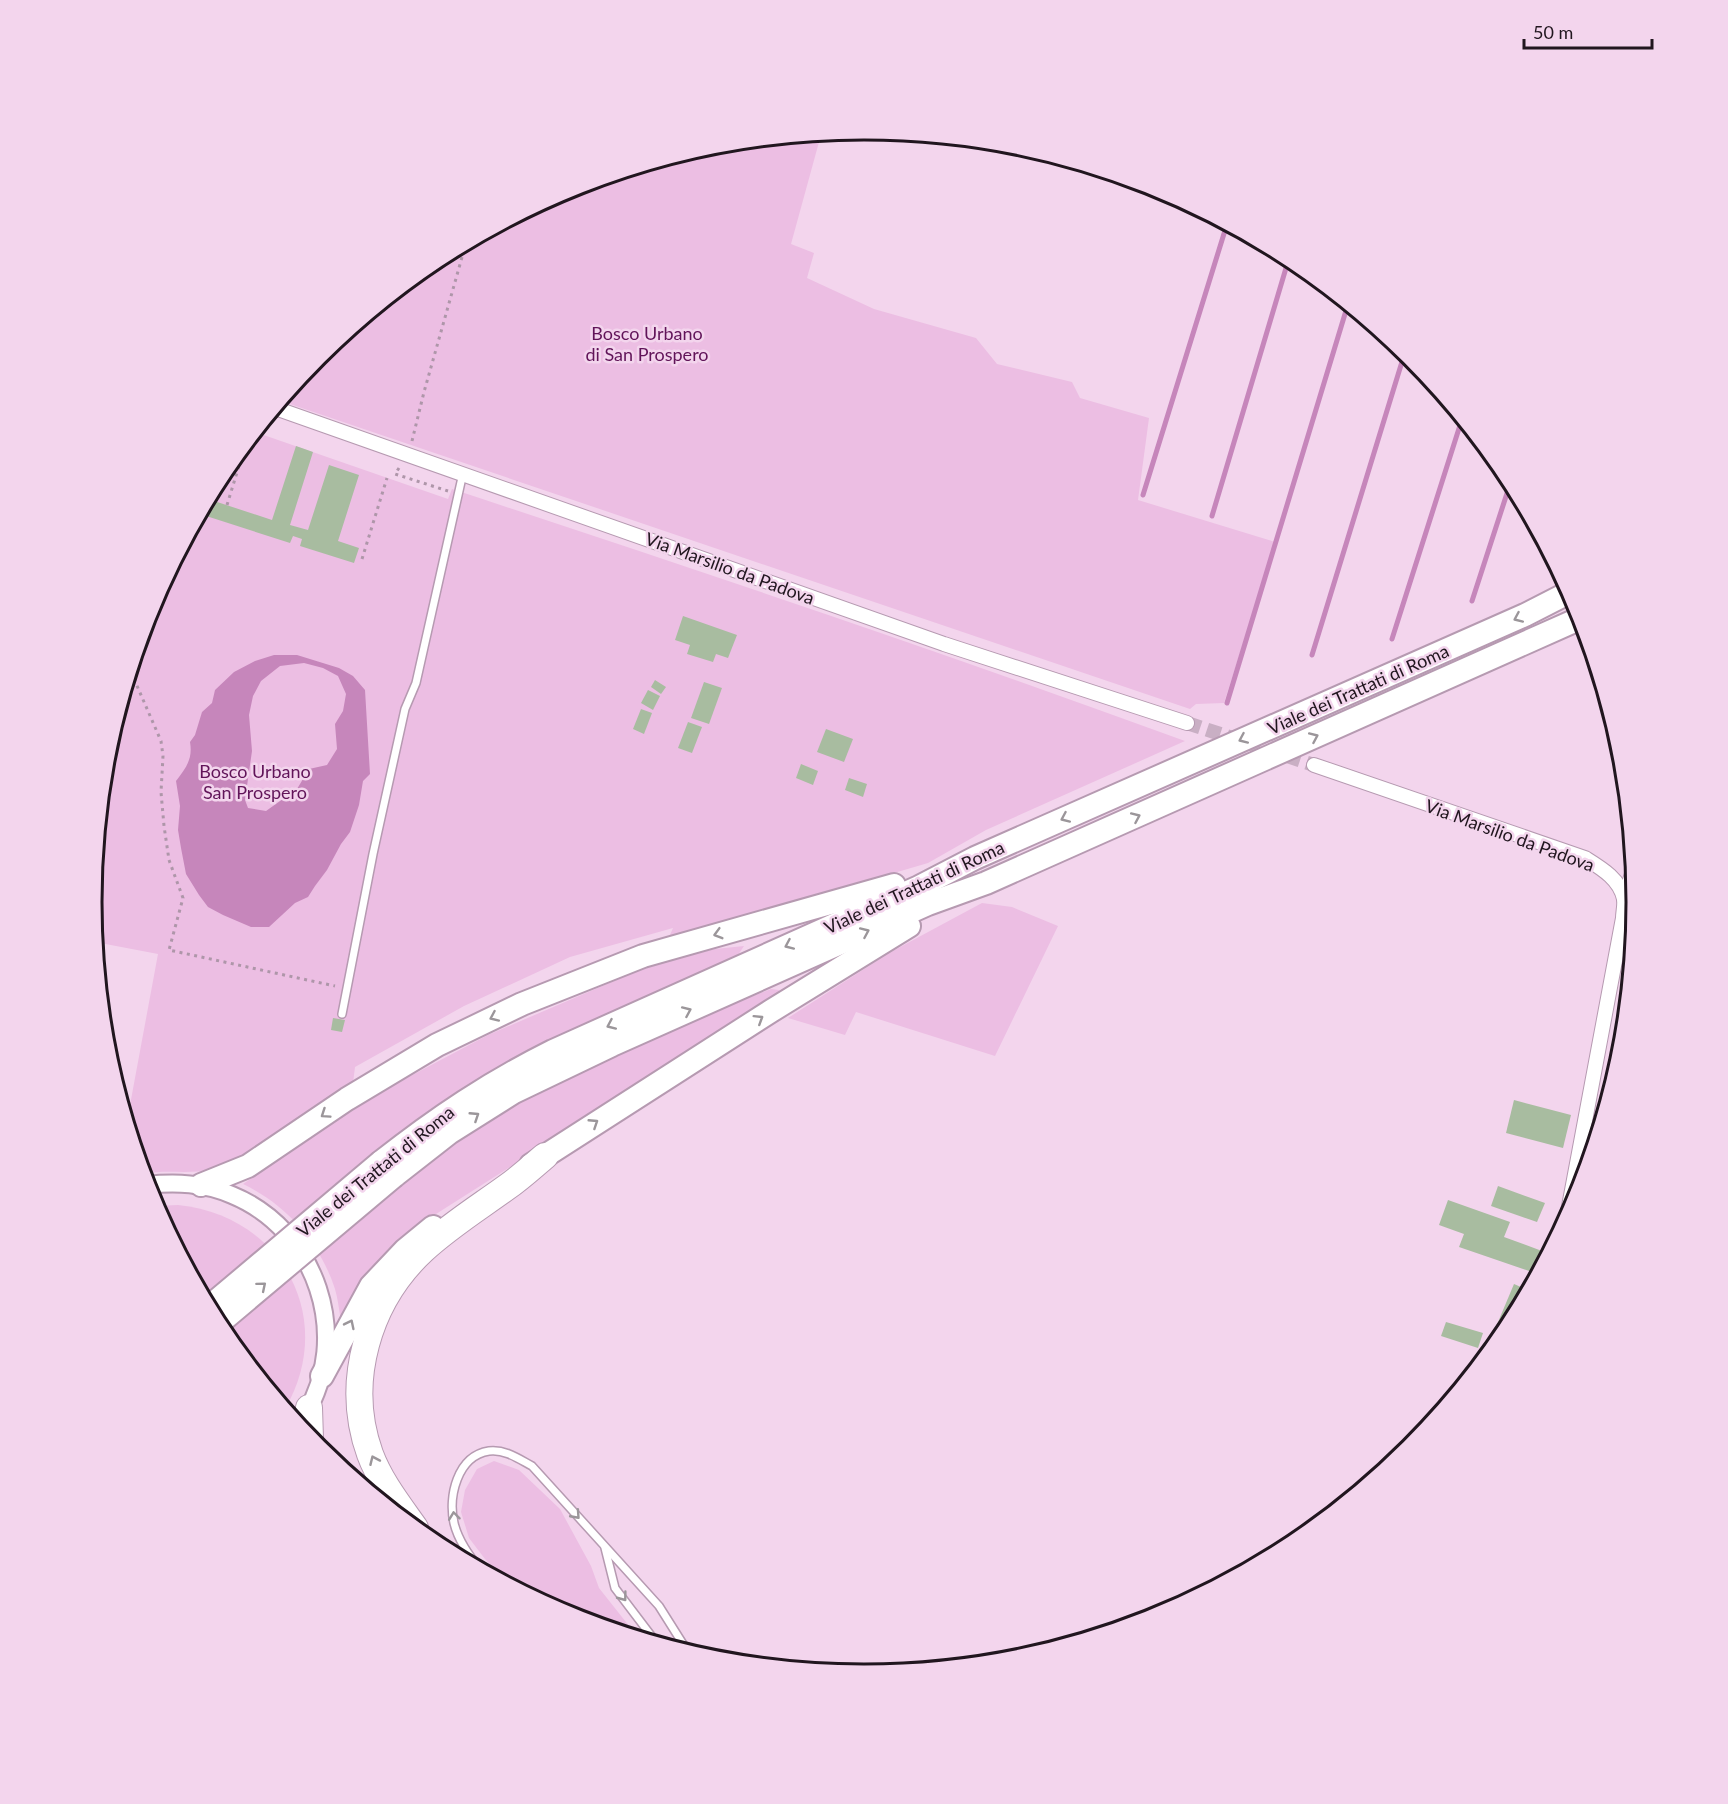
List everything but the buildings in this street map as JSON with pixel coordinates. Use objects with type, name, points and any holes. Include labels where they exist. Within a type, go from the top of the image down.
[{"type":"highway","name":"Viale dei Trattati di Roma","points":[[225,1317],[388,1169],[443,1114],[520,1068],[920,887],[975,858],[1514,620],[1562,596]]},
{"type":"highway","name":"Viale dei Trattati di Roma","points":[[216,1302],[388,1169],[514,1092],[928,904],[986,883],[1573,622]]},
{"type":"highway","points":[[201,1185],[248,1166],[347,1099],[419,1055],[522,1004],[643,956],[858,896],[975,858]]},
{"type":"highway","points":[[322,1376],[371,1286],[405,1250],[439,1222],[887,939],[986,883]]},
{"type":"highway","points":[[400,1507],[371,1456],[361,1417],[360,1395],[365,1348],[380,1304],[396,1281],[440,1234],[508,1186],[545,1156]]},
{"type":"street","name":"Via Marsilio da Padova","points":[[282,410],[944,644],[1187,723]]},
{"type":"street","name":"Via Marsilio da Padova","points":[[1314,765],[1585,858],[1615,880],[1624,899]]},
{"type":"street","points":[[1574,1177],[1626,894]]},
{"type":"street","name":"Viale dei Trattati di Roma","points":[[156,1184],[201,1185],[232,1195],[260,1210],[284,1230],[303,1255],[317,1283],[325,1313],[327,1345],[322,1376],[304,1417]]},
{"type":"lane","points":[[342,1014],[373,854],[403,720],[416,683],[463,473]]},
{"type":"lane","points":[[466,1552],[454,1524],[452,1500],[458,1476],[469,1460],[488,1451],[510,1454],[532,1466],[659,1606],[681,1641]]},
{"type":"lane","points":[[604,1545],[615,1588],[649,1633]]},
{"type":"path","points":[[458,494],[395,474],[408,454],[463,254]]},
{"type":"path","points":[[227,505],[239,467]]},
{"type":"path","points":[[362,559],[387,478]]},
{"type":"path","points":[[135,682],[161,741],[164,826],[170,860],[183,898],[169,950],[347,988]]},
{"type":"green space","name":"Bosco Urbano di San Prospero","points":[[819,142],[791,244],[814,253],[807,278],[874,309],[976,338],[997,364],[1072,382],[1080,398],[1149,418],[1138,500],[1275,542],[1224,703],[1196,704],[1190,709],[288,403],[325,363],[400,297],[483,242],[527,219],[619,180],[667,166],[765,147]]},
{"type":"green space","name":"Bosco Urbano San Prospero","points":[[262,434],[448,499],[452,489],[544,519],[911,644],[1185,741],[986,830],[928,863],[737,919],[674,940],[670,935],[673,928],[570,957],[464,1006],[355,1067],[353,1083],[285,1132],[249,1154],[204,1171],[152,1173],[130,1105],[158,954],[104,944],[102,902],[104,852],[117,753],[142,657],[160,610],[204,521]]},
{"type":"green space","points":[[982,903],[1012,907],[1058,926],[995,1056],[856,1012],[845,1035],[788,1018],[889,953]]},
{"type":"green space","points":[[744,946],[736,958],[371,1184],[391,1195],[417,1171],[450,1146],[516,1102],[688,1021],[771,989],[779,990],[778,997],[436,1214],[416,1230],[341,1321],[338,1301],[329,1272],[311,1241],[300,1227],[274,1203],[243,1184],[350,1112],[401,1081],[488,1035],[642,969],[715,949]]},
{"type":"green space","points":[[178,1205],[214,1213],[246,1228],[271,1250],[290,1277],[302,1307],[305,1340],[300,1375],[289,1401],[259,1366],[230,1325],[204,1283],[165,1206]]},
{"type":"green space","points":[[494,1461],[519,1470],[560,1509],[591,1566],[599,1588],[630,1627],[572,1606],[493,1567],[469,1538],[461,1512],[465,1490],[477,1469]]},
{"type":"shaded area","points":[[274,655],[297,655],[339,668],[353,676],[365,690],[370,774],[363,781],[359,805],[350,832],[327,870],[308,897],[295,903],[269,927],[251,927],[208,907],[186,874],[178,830],[180,806],[176,781],[188,763],[190,742],[195,735],[202,712],[212,703],[215,690],[234,672],[255,661]],"holes":[[[304,663],[323,668],[338,676],[346,694],[343,711],[335,724],[337,749],[327,765],[309,769],[297,789],[266,811],[248,808],[245,800],[252,751],[249,715],[253,696],[261,681],[280,666]]]},
{"type":"waterway","points":[[1143,495],[1225,231]]},
{"type":"waterway","points":[[1212,516],[1286,267]]},
{"type":"waterway","points":[[1227,703],[1346,312]]},
{"type":"waterway","points":[[1312,655],[1402,362]]},
{"type":"waterway","points":[[1392,639],[1460,427]]},
{"type":"waterway","points":[[1472,601],[1507,493]]},
{"type":"tunnel","points":[[1187,723],[1314,765]]}]
